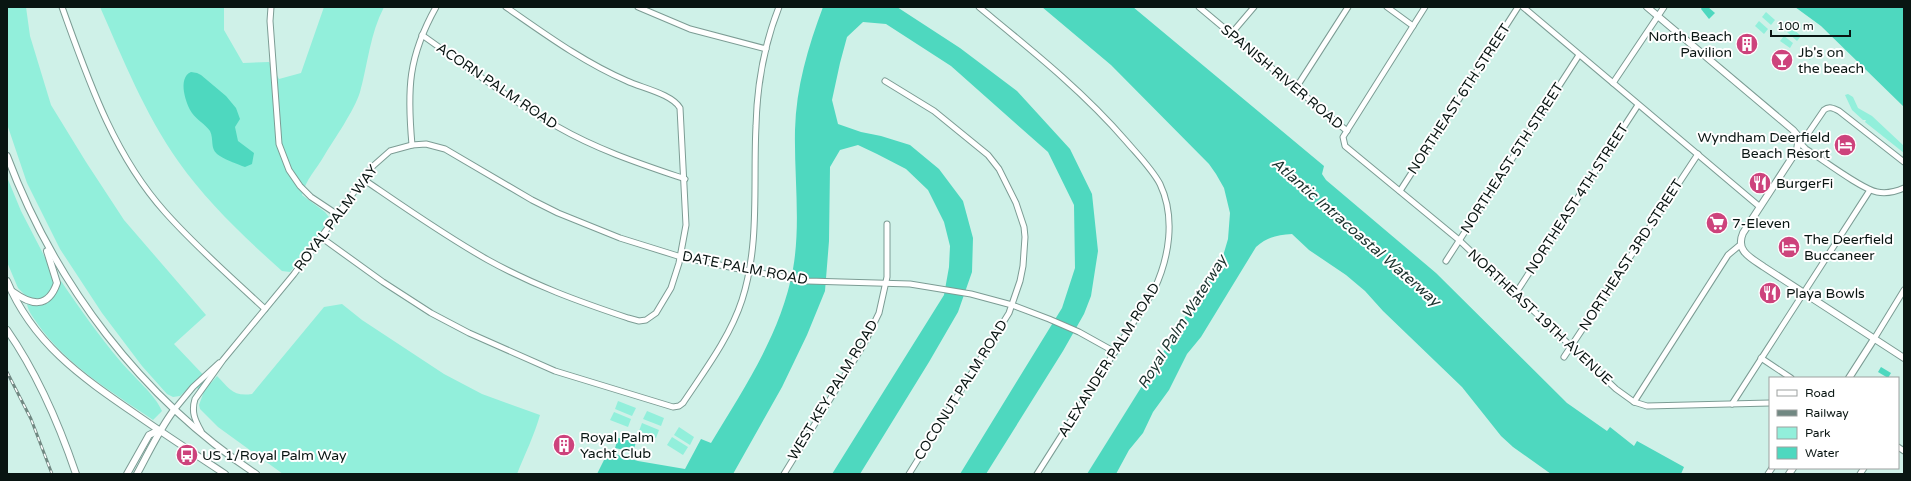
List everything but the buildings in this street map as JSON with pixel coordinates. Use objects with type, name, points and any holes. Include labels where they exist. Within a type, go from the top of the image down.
[{"type":"main road","points":[[1646,7],[1793,130],[1799,137],[1797,150],[1743,232],[1740,245],[1746,255],[1904,358]]},
{"type":"main road","points":[[7,156],[22,193],[43,237],[71,284],[102,330],[137,372],[174,410],[202,435],[256,474]]},
{"type":"main road","points":[[10,289],[30,302],[37,303],[50,297],[54,291],[57,283],[56,276],[43,237]]},
{"type":"main road","points":[[7,281],[10,289],[33,327],[66,364],[90,383],[225,474]]},
{"type":"main road","points":[[7,330],[17,344],[43,394],[67,448],[76,474]]},
{"type":"main road","points":[[1850,377],[1874,338]]},
{"type":"main road","name":"ROYAL PALM WAY","points":[[137,474],[156,440],[159,430],[174,410]]},
{"type":"main road","name":"ROYAL PALM WAY","points":[[127,474],[149,435],[159,430]]},
{"type":"street","points":[[62,7],[101,109],[132,168],[164,211],[184,232],[266,309]]},
{"type":"street","points":[[271,7],[270,21],[279,144],[289,170],[300,186],[311,197],[338,215]]},
{"type":"street","points":[[412,145],[408,90],[411,69],[422,35],[436,7]]},
{"type":"street","points":[[364,179],[429,224],[488,260],[552,291],[638,321],[652,317],[660,308],[677,273],[686,224],[682,114],[676,102],[596,66],[560,44],[506,7]]},
{"type":"street","points":[[638,7],[690,29],[766,49]]},
{"type":"street","points":[[322,238],[383,282],[431,313],[518,356],[586,382],[674,407],[680,406],[729,331],[742,300],[749,272],[755,225],[757,104],[766,49],[778,7]]},
{"type":"street","name":"ALEXANDER PALM ROAD","points":[[979,7],[1050,65],[1090,103],[1134,150],[1160,184],[1168,220],[1168,244],[1165,262],[1154,290],[1037,474]]},
{"type":"street","name":"SPANISH RIVER ROAD","points":[[1199,7],[1347,131]]},
{"type":"street","points":[[1231,34],[1254,7]]},
{"type":"street","points":[[1296,88],[1348,7]]},
{"type":"street","points":[[1387,7],[1413,26]]},
{"type":"street","points":[[1347,131],[1425,7]]},
{"type":"street","name":"NORTHEAST 6TH STREET","points":[[1400,191],[1518,7]]},
{"type":"street","points":[[1523,7],[1760,207]]},
{"type":"street","points":[[1613,84],[1664,7]]},
{"type":"street","name":"ACORN PALM ROAD","points":[[422,35],[515,100],[559,128],[606,150],[685,179]]},
{"type":"street","name":"NORTHEAST 5TH STREET","points":[[1446,261],[1579,55]]},
{"type":"street","name":"COCONUT PALM ROAD","points":[[885,81],[919,101],[952,125],[988,155],[1006,182],[1016,203],[1024,227],[1025,237],[1023,266],[1009,313],[910,474]]},
{"type":"street","name":"NORTHEAST 4TH STREET","points":[[1516,293],[1638,105]]},
{"type":"street","points":[[1904,162],[1839,111],[1828,107],[1799,142],[1870,190],[1884,193],[1904,188]]},
{"type":"street","name":"NORTHEAST 19TH AVENUE","points":[[1347,131],[1343,141],[1345,146],[1459,240],[1616,388],[1634,402],[1647,406],[1769,402]]},
{"type":"street","name":"DATE PALM ROAD","points":[[412,145],[426,144],[446,149],[532,200],[558,213],[620,238],[681,257],[781,278],[808,281],[886,283],[938,288],[971,294],[1012,305],[1049,319],[1079,332],[1115,352]]},
{"type":"street","name":"ROYAL PALM WAY","points":[[195,399],[223,360],[266,309],[322,238],[373,166],[386,154],[395,149],[412,145]]},
{"type":"street","name":"NORTHEAST 3RD STREET","points":[[1564,356],[1698,154]]},
{"type":"street","points":[[1732,404],[1870,190]]},
{"type":"street","name":"WEST KEY PALM ROAD","points":[[784,474],[864,344],[879,313],[886,283],[888,251],[887,224]]},
{"type":"street","points":[[1634,402],[1728,255],[1740,245]]},
{"type":"street","points":[[1874,338],[1904,290]]},
{"type":"street","points":[[1761,358],[1790,377]]},
{"type":"street","name":"ROYAL PALM WAY","points":[[174,410],[202,378],[223,360]]},
{"type":"street","points":[[187,394],[195,399],[193,411],[202,435]]},
{"type":"green space","points":[[7,7],[26,7],[30,36],[51,105],[86,162],[124,220],[206,315],[174,344],[211,383],[217,376],[232,391],[246,395],[252,394],[324,307],[342,304],[362,320],[444,374],[482,394],[540,415],[517,474],[283,474],[218,427],[200,409],[199,405],[203,394],[193,384],[180,396],[173,397],[167,394],[142,366],[102,313],[60,249],[27,183],[7,124]]},
{"type":"green space","points":[[100,7],[224,7],[224,30],[243,63],[269,62],[279,79],[301,73],[324,7],[384,7],[372,38],[363,81],[357,99],[344,124],[309,179],[302,195],[325,212],[329,217],[329,221],[290,272],[282,271],[240,233],[201,191],[178,161],[166,143],[145,105]]},
{"type":"green space","points":[[1766,12],[1775,20],[1771,25],[1762,17]]},
{"type":"green space","points":[[1759,21],[1768,29],[1764,34],[1755,26]]},
{"type":"green space","points":[[1791,27],[1801,36],[1797,41],[1787,32]]},
{"type":"green space","points":[[1784,36],[1793,43],[1790,48],[1780,41]]},
{"type":"green space","points":[[1805,48],[1814,55],[1810,60],[1801,53]]},
{"type":"green space","points":[[1848,94],[1853,97],[1858,108],[1872,116],[1904,146],[1904,153],[1865,122],[1866,120],[1863,120],[1852,110],[1845,95]]},
{"type":"green space","points":[[7,177],[21,211],[52,271],[54,285],[47,295],[41,299],[27,297],[18,288],[7,262]]},
{"type":"green space","points":[[61,281],[105,342],[159,405],[162,411],[153,420],[105,388],[75,365],[61,352],[32,316],[27,304],[40,306],[50,301]]},
{"type":"green space","points":[[618,401],[636,408],[632,416],[615,409]]},
{"type":"green space","points":[[647,411],[664,418],[661,426],[643,419]]},
{"type":"green space","points":[[614,412],[631,419],[628,427],[610,420]]},
{"type":"green space","points":[[642,423],[659,430],[656,438],[639,431]]},
{"type":"green space","points":[[679,427],[694,437],[690,445],[674,435]]},
{"type":"green space","points":[[672,437],[688,447],[683,455],[667,445]]},
{"type":"water","points":[[823,7],[897,7],[960,48],[1017,91],[1070,149],[1092,194],[1098,251],[1091,296],[1084,314],[1063,351],[986,474],[960,474],[1062,308],[1075,268],[1074,205],[1048,152],[951,66],[886,24],[863,22],[847,37],[840,63],[832,100],[838,124],[861,132],[881,136],[910,145],[939,169],[963,201],[973,238],[972,272],[958,312],[929,362],[860,474],[832,474],[944,295],[949,267],[950,246],[944,222],[928,190],[906,169],[858,145],[840,150],[830,167],[829,241],[825,291],[807,335],[782,387],[733,474],[597,474],[608,452],[638,461],[685,469],[701,439],[711,443],[760,360],[780,316],[793,269],[797,235],[795,147],[796,114],[800,83],[804,67],[812,37]]},
{"type":"water","points":[[1042,7],[1133,7],[1324,166],[1322,174],[1326,180],[1436,273],[1567,403],[1607,431],[1610,427],[1634,446],[1637,441],[1684,467],[1681,474],[1551,474],[1513,447],[1501,436],[1462,387],[1383,311],[1365,291],[1346,275],[1309,250],[1292,234],[1272,237],[1256,247],[1201,337],[1187,354],[1169,390],[1153,412],[1143,433],[1129,450],[1116,474],[1087,474],[1223,256],[1228,239],[1230,213],[1224,188],[1209,164],[1111,65]]},
{"type":"water","points":[[1702,7],[1708,7],[1715,13],[1709,19],[1701,9]]},
{"type":"water","points":[[1795,7],[1904,7],[1904,107],[1821,26]]},
{"type":"water","points":[[191,72],[201,75],[226,96],[236,108],[240,119],[235,127],[238,141],[254,153],[252,164],[245,167],[222,158],[215,152],[210,131],[192,113],[185,98],[184,80]]},
{"type":"water","points":[[1881,367],[1891,373],[1889,377],[1886,377],[1878,372]]},
{"type":"water","points":[[618,438],[636,442],[633,452],[615,448]]},
{"type":"railway","points":[[7,372],[31,419],[52,474]]},
{"type":"place","name":"North Beach Pavilion","points":[[1747,44]]},
{"type":"place","name":"Jb's on the beach","points":[[1782,60]]},
{"type":"place","name":"Wyndham Deerfield Beach Resort","points":[[1845,145]]},
{"type":"place","name":"BurgerFi","points":[[1760,183]]},
{"type":"place","name":"7-Eleven","points":[[1717,223]]},
{"type":"place","name":"The Deerfield Buccaneer","points":[[1789,247]]},
{"type":"place","name":"Playa Bowls","points":[[1770,293]]},
{"type":"place","name":"Royal Palm Yacht Club","points":[[564,445]]},
{"type":"place","name":"US 1/Royal Palm Way","points":[[187,455]]},
{"type":"water label","name":"Atlantic Intracoastal Waterway","points":[[1356,232]]},
{"type":"water label","name":"Royal Palm Waterway","points":[[1182,322]]}]
